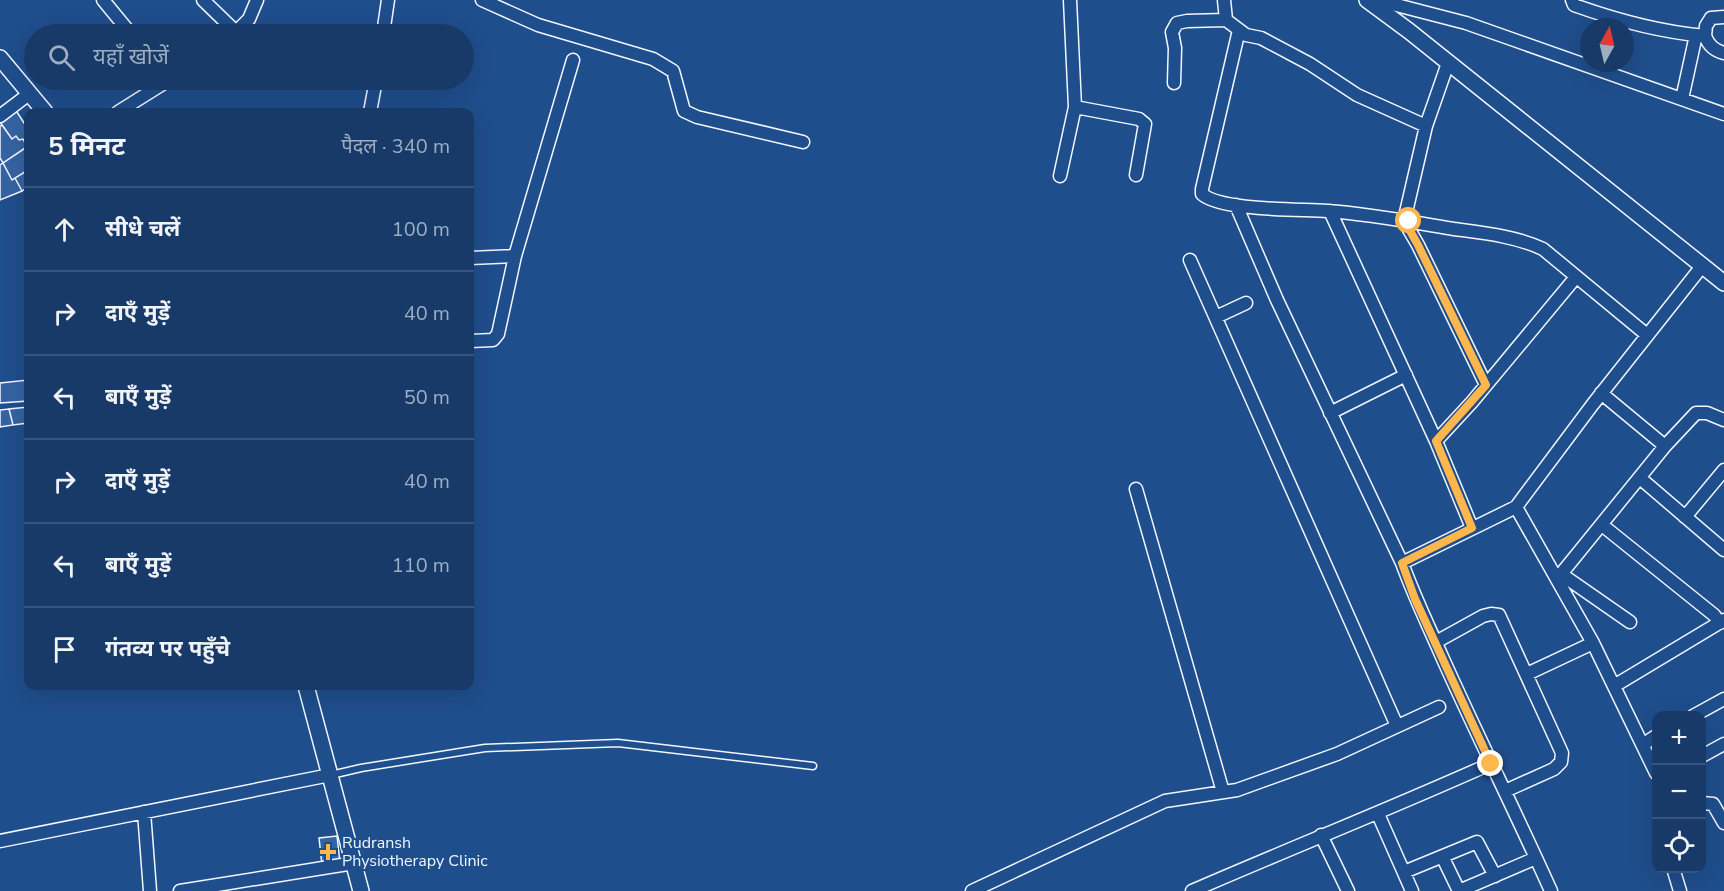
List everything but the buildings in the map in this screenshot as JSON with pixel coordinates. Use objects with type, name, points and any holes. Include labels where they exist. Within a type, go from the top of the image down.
[{"type":"street","points":[[104,0],[123,24]]},
{"type":"street","points":[[202,0],[226,24]]},
{"type":"street","points":[[244,24],[249,19],[257,0]]},
{"type":"street","points":[[384,24],[388,0]]},
{"type":"street","points":[[482,0],[538,25],[653,59],[673,71],[684,111],[697,117],[803,142]]},
{"type":"street","points":[[1060,176],[1075,107],[1070,0]]},
{"type":"street","points":[[1224,0],[1226,20]]},
{"type":"street","points":[[1367,0],[1724,283]]},
{"type":"street","points":[[1377,0],[1466,22],[1724,114]]},
{"type":"street","points":[[1572,0],[1574,5],[1623,20],[1666,32],[1700,36],[1716,51],[1724,53]]},
{"type":"street","points":[[1682,99],[1700,36],[1711,18],[1724,17]]},
{"type":"street","points":[[1174,83],[1172,32],[1177,23],[1226,20],[1246,35],[1261,38],[1310,64],[1357,95],[1426,126]]},
{"type":"street","points":[[1239,30],[1202,189],[1202,194],[1208,200],[1236,205],[1330,211],[1404,220],[1524,240],[1543,249],[1647,335]]},
{"type":"street","points":[[0,58],[24,88]]},
{"type":"street","points":[[474,341],[493,340],[498,334],[515,256],[573,60]]},
{"type":"street","points":[[1448,63],[1426,126],[1404,220],[1486,385]]},
{"type":"street","points":[[26,90],[41,108]]},
{"type":"street","points":[[124,108],[152,90]]},
{"type":"street","points":[[371,108],[374,90]]},
{"type":"street","points":[[0,116],[29,94]]},
{"type":"street","points":[[1075,107],[1139,119],[1145,124],[1136,176]]},
{"type":"street","points":[[1236,205],[1254,250],[1402,563],[1415,599],[1551,891]]},
{"type":"street","points":[[1330,211],[1436,441],[1472,528]]},
{"type":"street","points":[[474,258],[515,256]]},
{"type":"street","points":[[1190,260],[1398,726]]},
{"type":"street","points":[[1402,563],[1516,507],[1647,335],[1703,266]]},
{"type":"street","points":[[1436,441],[1576,277]]},
{"type":"street","points":[[1216,317],[1246,303]]},
{"type":"street","points":[[1330,413],[1406,375]]},
{"type":"street","points":[[1602,393],[1665,446]]},
{"type":"street","points":[[1559,577],[1665,446],[1696,413],[1707,413],[1724,420]]},
{"type":"street","points":[[1686,517],[1724,470]]},
{"type":"street","points":[[1640,478],[1724,550]]},
{"type":"street","points":[[1136,489],[1223,792]]},
{"type":"street","points":[[1516,507],[1559,577],[1653,765]]},
{"type":"street","points":[[1602,525],[1722,621],[1614,686]]},
{"type":"street","points":[[1559,577],[1630,622]]},
{"type":"street","points":[[1436,642],[1483,616],[1499,615],[1527,674],[1562,753],[1561,762],[1554,768],[1505,791]]},
{"type":"street","points":[[1527,674],[1593,643]]},
{"type":"street","points":[[307,690],[362,891]]},
{"type":"street","points":[[1703,711],[1724,699]]},
{"type":"street","points":[[972,891],[1165,801],[1237,790],[1337,754],[1439,707]]},
{"type":"street","points":[[1644,744],[1652,739]]},
{"type":"street","points":[[1706,753],[1724,744]]},
{"type":"street","points":[[1192,891],[1321,835],[1378,814],[1491,764]]},
{"type":"street","points":[[0,841],[330,775]]},
{"type":"street","points":[[1706,803],[1713,804],[1723,816]]},
{"type":"street","points":[[144,812],[150,891]]},
{"type":"street","points":[[1378,814],[1412,891]]},
{"type":"street","points":[[1321,835],[1348,891]]},
{"type":"street","points":[[1404,872],[1443,858],[1477,842],[1495,876]]},
{"type":"street","points":[[1443,858],[1459,891],[1536,858]]},
{"type":"street","points":[[180,891],[354,862]]},
{"type":"street","points":[[1675,873],[1680,891]]},
{"type":"lane","points":[[330,775],[485,748],[618,743],[813,765]]},
{"type":"place","name":"Rudransh Physiotherapy Clinic","points":[[328,852]]},
{"type":"route","points":[[1409,221],[1404,220],[1486,385],[1436,441],[1472,528],[1402,563],[1415,599],[1491,764]]}]
